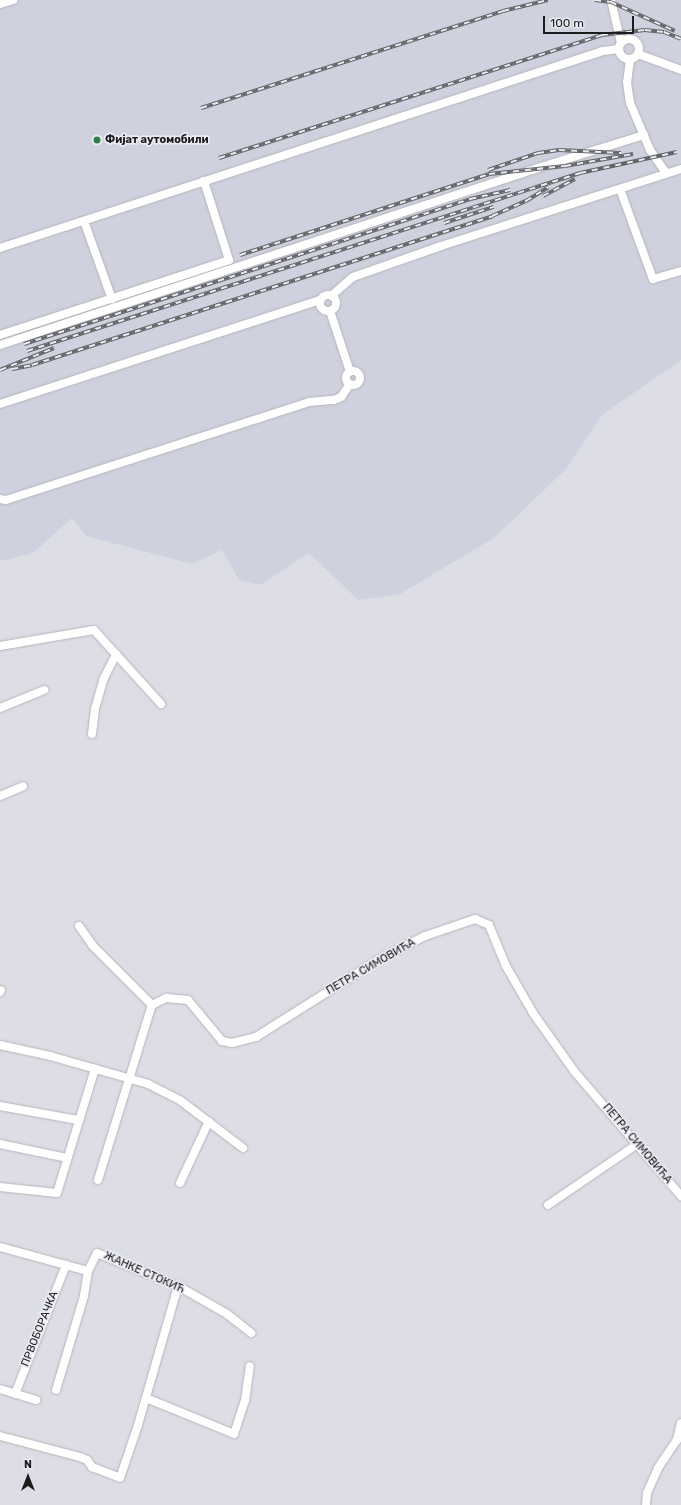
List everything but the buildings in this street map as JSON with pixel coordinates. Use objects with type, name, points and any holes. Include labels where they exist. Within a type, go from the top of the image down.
[{"type":"street","points":[[0,4],[13,0]]},
{"type":"street","points":[[611,0],[622,55],[630,59]]},
{"type":"street","points":[[0,248],[620,46],[626,39],[635,40],[639,45],[638,54]]},
{"type":"street","points":[[630,59],[638,54]]},
{"type":"street","points":[[638,54],[681,70]]},
{"type":"street","points":[[630,59],[627,92],[650,150],[666,173]]},
{"type":"street","points":[[0,345],[544,166],[644,135]]},
{"type":"street","points":[[0,404],[320,300],[326,296],[331,296],[353,277],[441,246],[681,169]]},
{"type":"street","points":[[0,335],[229,260],[204,181]]},
{"type":"street","points":[[620,189],[653,279],[681,271]]},
{"type":"street","points":[[84,221],[112,299]]},
{"type":"street","points":[[330,311],[336,303],[331,296]]},
{"type":"street","points":[[320,300],[323,310],[330,311]]},
{"type":"street","points":[[0,499],[6,500],[309,402],[334,400],[341,397],[350,384],[346,379],[350,372],[330,311]]},
{"type":"street","points":[[0,646],[94,630],[161,704]]},
{"type":"street","points":[[92,734],[95,709],[104,678],[116,654]]},
{"type":"street","points":[[0,708],[44,690]]},
{"type":"street","points":[[0,796],[23,786]]},
{"type":"street","name":"ПЕТРА СИМОВИЋА","points":[[152,1005],[166,998],[188,1000],[222,1041],[232,1043],[256,1037],[378,960],[425,936],[475,919],[489,925],[506,966],[533,1013],[569,1064],[636,1145],[681,1196]]},
{"type":"street","points":[[80,926],[93,946],[152,1005],[98,1180]]},
{"type":"street","points":[[0,1045],[50,1056],[148,1084],[181,1101],[210,1121],[243,1148]]},
{"type":"street","points":[[0,1187],[57,1193],[78,1120],[95,1069]]},
{"type":"street","points":[[0,1106],[78,1120]]},
{"type":"street","points":[[180,1183],[210,1121]]},
{"type":"street","points":[[0,1144],[67,1158]]},
{"type":"street","points":[[548,1205],[636,1145]]},
{"type":"street","points":[[0,1247],[88,1271]]},
{"type":"street","name":"ЖАНКЕ СТОКИЋ","points":[[56,1390],[84,1296],[88,1271],[98,1253],[178,1286],[227,1314],[251,1333]]},
{"type":"street","name":"ПРВОБОРАЧКА","points":[[15,1394],[66,1265]]},
{"type":"street","points":[[0,1436],[80,1457],[87,1460],[92,1467],[120,1478],[146,1398],[178,1286]]},
{"type":"street","points":[[146,1398],[234,1434],[244,1401],[250,1366]]},
{"type":"street","points":[[0,1389],[36,1400]]},
{"type":"street","points":[[646,1505],[648,1493],[658,1468],[676,1440],[681,1423]]},
{"type":"shaded area","points":[[0,0],[681,0],[681,360],[602,415],[567,468],[494,538],[400,594],[358,600],[309,553],[260,585],[239,580],[222,550],[192,564],[86,536],[72,518],[33,553],[0,561]]},
{"type":"railway","points":[[201,108],[503,11],[548,0]]},
{"type":"railway","points":[[595,0],[611,2],[675,31]]},
{"type":"railway","points":[[219,158],[602,35],[645,30],[664,32],[681,39]]},
{"type":"railway","points":[[488,170],[538,153],[559,150],[621,153]]},
{"type":"railway","points":[[27,351],[580,173],[677,152]]},
{"type":"railway","points":[[240,255],[489,174],[565,166],[633,154]]},
{"type":"railway","points":[[543,196],[575,179]]},
{"type":"railway","points":[[12,369],[32,365],[492,216],[526,201],[548,187]]},
{"type":"railway","points":[[24,344],[470,199],[510,190]]},
{"type":"railway","points":[[444,223],[493,207]]},
{"type":"railway","points":[[0,370],[54,348]]},
{"type":"place","name":"Фијат аутомобили","points":[[97,140]]}]
